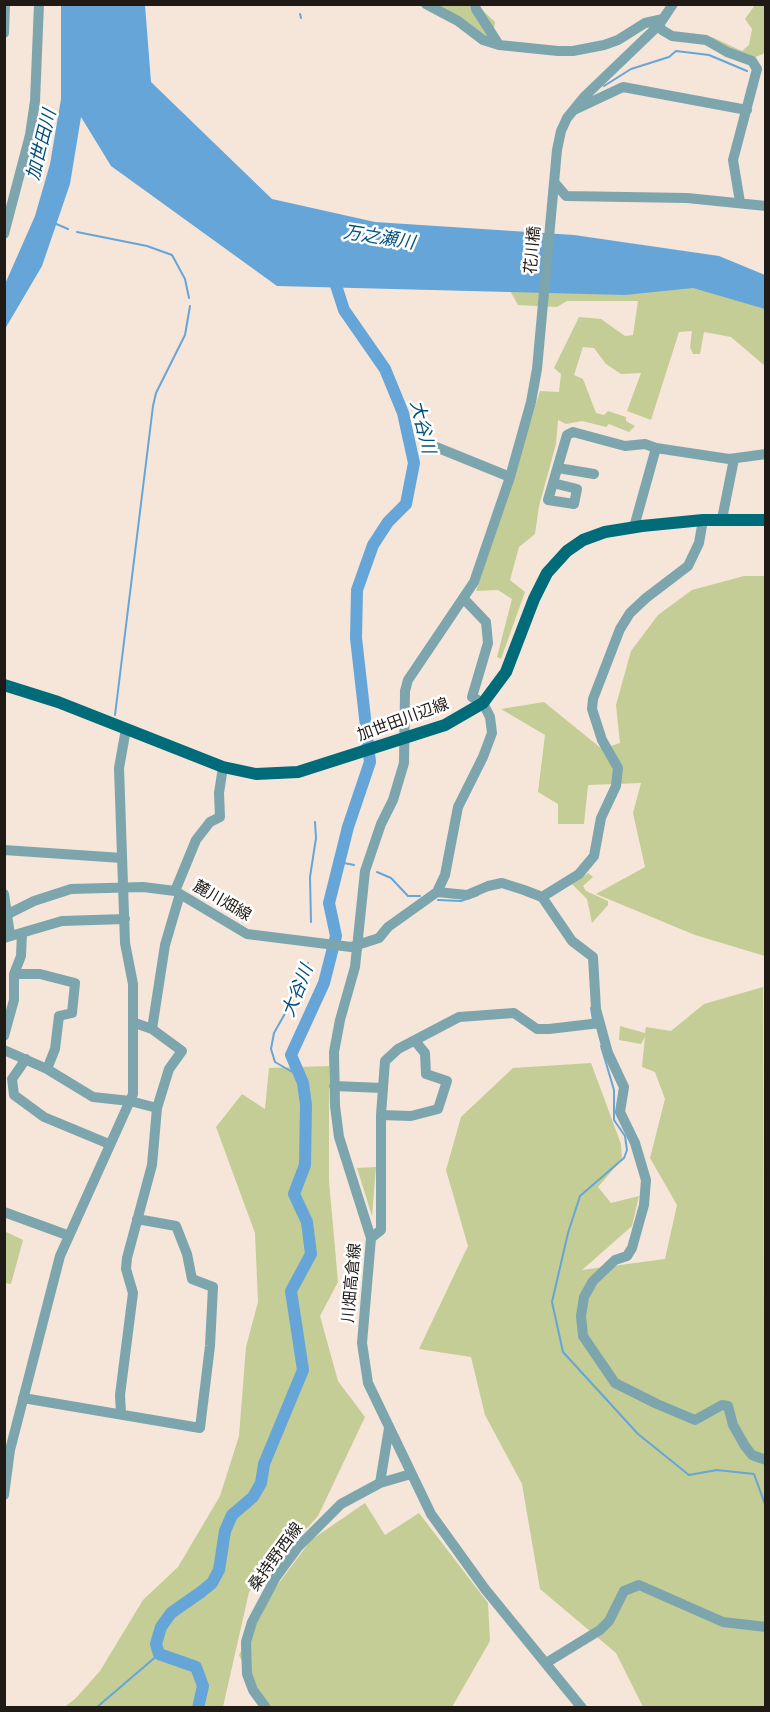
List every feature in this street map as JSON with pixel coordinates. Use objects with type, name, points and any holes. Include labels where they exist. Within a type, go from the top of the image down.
[{"type":"main road","name":"加世田川辺線","points":[[4,685],[49,699],[222,767],[256,774],[298,772],[446,725],[483,703],[506,672],[534,598],[555,562],[583,540],[605,532],[634,527],[703,520],[765,520]]},
{"type":"street","points":[[4,33],[5,4]]},
{"type":"street","points":[[4,234],[30,135],[35,101],[39,4]]},
{"type":"street","points":[[426,4],[458,21],[483,40],[499,45],[573,51],[618,40],[645,23],[661,22]]},
{"type":"street","points":[[476,4],[476,9],[499,45]]},
{"type":"street","points":[[572,111],[661,22],[673,4]]},
{"type":"street","points":[[661,22],[662,30],[672,36],[706,40],[727,52],[752,61],[757,69],[733,160],[740,202]]},
{"type":"street","points":[[572,111],[623,87],[747,110]]},
{"type":"street","name":"花川橋","points":[[510,477],[535,385],[561,131],[572,111]]},
{"type":"street","points":[[554,187],[566,196],[740,202],[765,206]]},
{"type":"street","points":[[553,483],[567,435],[573,432],[625,446],[645,444],[656,448],[734,459],[765,454]]},
{"type":"street","points":[[436,447],[510,477]]},
{"type":"street","points":[[634,527],[656,448]]},
{"type":"street","points":[[722,519],[734,459]]},
{"type":"street","points":[[558,468],[594,474]]},
{"type":"street","name":"川畑高倉線","points":[[510,477],[474,582],[408,680],[401,740],[404,764],[399,784],[364,871],[351,985],[335,1042],[334,1086],[339,1137],[371,1238],[362,1342],[368,1383],[431,1514],[485,1589],[582,1707]]},
{"type":"street","points":[[542,897],[579,874],[594,856],[601,818],[616,786],[618,768],[602,740],[592,710],[593,699],[620,629],[646,598],[688,566],[699,543],[703,520]]},
{"type":"street","points":[[355,946],[379,938],[388,927],[437,892],[445,876],[458,807],[483,757],[492,733],[490,717],[483,703],[472,697],[488,643],[486,621],[464,599]]},
{"type":"street","points":[[4,1495],[10,1449],[53,1276],[67,1235],[130,1101],[135,1076],[133,984],[129,971],[125,919],[119,768],[126,729]]},
{"type":"street","points":[[152,1029],[165,945],[178,893],[196,840],[210,822],[220,817],[219,793],[222,767]]},
{"type":"street","points":[[4,850],[123,858]]},
{"type":"street","points":[[437,892],[466,895],[502,884],[542,897],[572,941],[593,957],[596,1024],[624,1087],[620,1112],[635,1143],[646,1180],[642,1216],[632,1248],[627,1256],[615,1260],[593,1281],[584,1297],[581,1305],[583,1336],[615,1383],[657,1404],[695,1420],[722,1405],[728,1406],[733,1425],[745,1446],[752,1455],[765,1460]]},
{"type":"street","name":"麓川畑線","points":[[6,916],[34,901],[71,889],[124,887],[178,893],[247,934],[355,946]]},
{"type":"street","points":[[4,894],[8,907],[7,937],[69,920],[125,919]]},
{"type":"street","points":[[4,1036],[14,1000],[14,974],[21,956],[22,933]]},
{"type":"street","points":[[14,974],[40,974],[75,983],[72,1013],[59,1016],[55,1049],[47,1069]]},
{"type":"street","points":[[371,1238],[381,1230],[381,1114],[385,1061],[398,1049],[459,1017],[514,1013],[537,1029],[596,1024]]},
{"type":"street","points":[[121,1414],[120,1395],[133,1293],[126,1264],[154,1153],[158,1108],[169,1069],[182,1051],[152,1029],[135,1023]]},
{"type":"street","points":[[381,1114],[411,1116],[438,1109],[447,1082],[426,1074],[425,1053],[416,1041]]},
{"type":"street","points":[[4,1050],[47,1069],[93,1097],[130,1101],[158,1108]]},
{"type":"street","points":[[26,1059],[12,1079],[14,1095],[44,1117],[109,1144]]},
{"type":"street","points":[[334,1086],[382,1088]]},
{"type":"street","points":[[4,1212],[67,1235]]},
{"type":"street","points":[[23,1398],[200,1428],[210,1347],[213,1287],[192,1279],[187,1254],[176,1226],[137,1219]]},
{"type":"street","points":[[380,1483],[389,1428]]},
{"type":"street","name":"桑持野西線","points":[[266,1707],[254,1690],[245,1664],[246,1642],[263,1598],[293,1554],[320,1523],[341,1504],[380,1483],[411,1474]]},
{"type":"street","points":[[546,1663],[600,1630],[609,1621],[624,1591],[639,1585],[646,1585],[723,1622],[765,1627]]},
{"type":"green space","points":[[441,4],[478,6],[495,22],[492,41],[439,6]]},
{"type":"green space","points":[[755,5],[765,5],[765,52],[763,54],[753,58],[690,33],[714,38],[742,51],[749,45],[752,29],[745,19]]},
{"type":"green space","points":[[630,263],[765,308],[765,366],[731,337],[704,332],[700,354],[693,354],[690,347],[692,331],[679,332],[651,420],[627,411],[641,373],[621,374],[606,364],[594,348],[583,347],[574,375],[583,379],[596,413],[604,415],[608,411],[626,417],[626,421],[635,426],[629,432],[609,424],[606,427],[582,421],[566,424],[558,420],[556,444],[539,506],[535,534],[519,547],[510,580],[525,592],[501,659],[497,657],[512,599],[498,590],[476,591],[540,391],[559,392],[561,374],[554,368],[579,317],[601,319],[625,336],[633,335],[638,301],[567,301],[557,307],[518,305],[504,280]]},
{"type":"green space","points":[[744,576],[765,576],[765,956],[695,935],[596,894],[645,867],[633,813],[641,783],[588,785],[584,824],[558,824],[558,804],[538,792],[545,735],[501,709],[544,702],[602,749],[620,743],[616,705],[631,651],[658,615],[692,590]]},
{"type":"green space","points":[[588,873],[593,877],[583,886],[586,891],[608,901],[608,905],[592,923],[587,899],[572,884]]},
{"type":"green space","points":[[763,987],[765,1707],[643,1707],[616,1653],[540,1589],[522,1484],[485,1415],[471,1357],[419,1349],[468,1246],[446,1170],[461,1117],[513,1068],[591,1063],[621,1144],[622,1159],[598,1187],[611,1203],[639,1196],[632,1226],[582,1270],[665,1259],[677,1205],[650,1158],[665,1099],[655,1072],[642,1067],[645,1037],[641,1044],[619,1040],[620,1026],[645,1033],[646,1027],[671,1031],[704,1004]]},
{"type":"green space","points":[[329,1066],[329,1181],[338,1282],[320,1316],[338,1381],[365,1417],[318,1516],[249,1592],[223,1707],[63,1708],[75,1699],[100,1671],[143,1600],[178,1567],[220,1496],[239,1436],[246,1347],[258,1302],[255,1233],[216,1127],[242,1094],[265,1109],[269,1068]]},
{"type":"green space","points":[[376,1167],[372,1216],[357,1168]]},
{"type":"green space","points":[[4,1231],[23,1240],[11,1284],[5,1283]]},
{"type":"green space","points":[[365,1503],[385,1535],[419,1513],[488,1603],[490,1641],[452,1707],[263,1707],[239,1655],[276,1587],[311,1540]]},
{"type":"water","name":"万之瀬川","points":[[61,5],[145,5],[151,82],[272,199],[375,222],[574,235],[719,256],[765,275],[765,309],[693,288],[625,295],[277,286],[111,166],[81,117],[70,184],[42,266],[5,329],[5,284],[35,216],[50,164],[61,99]]},
{"type":"waterway","points":[[300,14],[301,18]]},
{"type":"waterway","points":[[604,86],[631,69],[669,57],[676,51],[709,55],[747,71]]},
{"type":"waterway","points":[[54,223],[68,229]]},
{"type":"waterway","points":[[77,232],[147,246],[172,255],[185,279],[189,298]]},
{"type":"waterway","name":"大谷川","points":[[198,1708],[203,1686],[196,1667],[159,1654],[156,1644],[161,1627],[171,1613],[212,1583],[219,1570],[225,1531],[232,1515],[253,1497],[261,1483],[264,1464],[303,1370],[291,1291],[311,1254],[307,1222],[294,1194],[305,1165],[306,1105],[303,1083],[291,1055],[324,983],[336,936],[329,903],[348,827],[370,762],[356,638],[357,590],[373,545],[388,522],[406,504],[414,463],[403,413],[385,369],[344,310],[332,273]]},
{"type":"waterway","points":[[115,715],[153,406],[156,393],[185,335],[190,306]]},
{"type":"waterway","points":[[311,922],[310,877],[316,838],[315,822]]},
{"type":"waterway","points":[[339,862],[354,865]]},
{"type":"waterway","points":[[377,872],[391,878],[408,896],[420,896]]},
{"type":"waterway","points":[[438,900],[461,901],[478,895]]},
{"type":"waterway","points":[[301,1077],[275,1062],[271,1049],[274,1033],[300,987],[308,963]]},
{"type":"waterway","points":[[591,1008],[593,1020]]},
{"type":"waterway","points":[[601,1046],[614,1090],[614,1120],[625,1136],[627,1150],[624,1158],[580,1196],[568,1233],[552,1302],[563,1352],[638,1434],[689,1475],[717,1470],[754,1474],[766,1507]]},
{"type":"waterway","points":[[96,1708],[159,1654]]},
{"type":"water label","name":"加世田川","points":[[42,145]]}]
